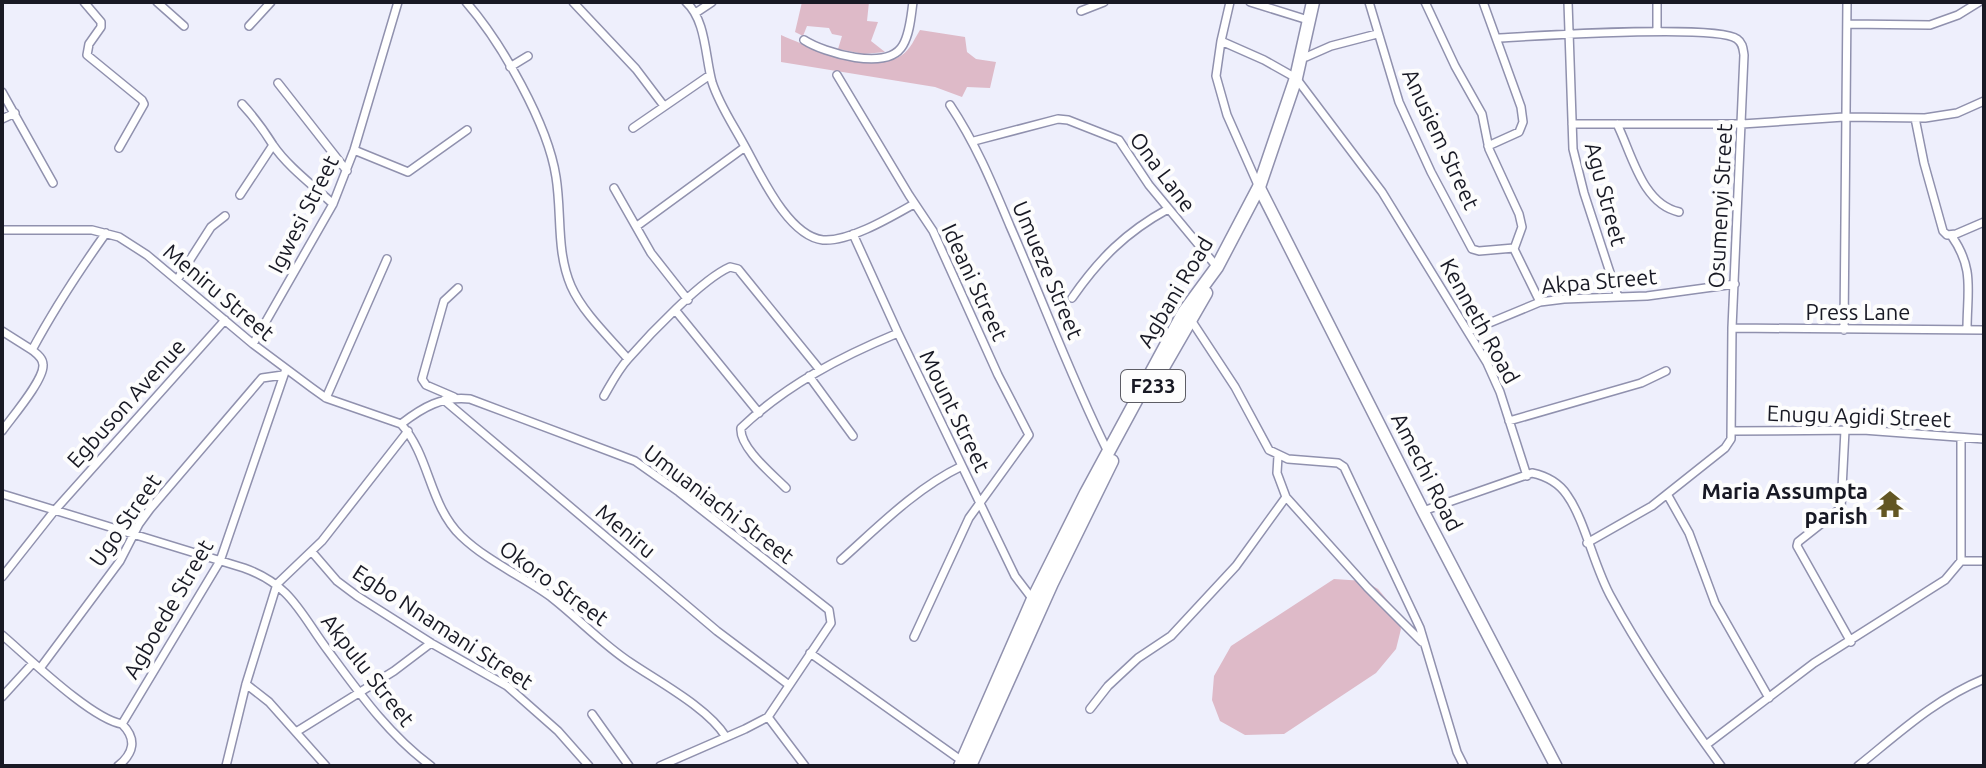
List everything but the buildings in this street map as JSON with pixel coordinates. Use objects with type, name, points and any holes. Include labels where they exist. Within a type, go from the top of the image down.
[{"type":"main road","name":"Agbani Road","points":[[1297,80],[1313,2]]},
{"type":"main road","name":"Agbani Road","points":[[1036,604],[1187,316],[1261,191],[1306,57],[1320,2]]},
{"type":"main road","name":"Agbani Road","points":[[966,765],[1036,604],[1108,452],[1261,191]]},
{"type":"main road","name":"Amechi Road","points":[[1261,191],[1556,766]]},
{"type":"street","points":[[84,2],[101,22],[100,31],[89,44],[87,55],[144,104],[119,148]]},
{"type":"street","points":[[157,2],[184,26]]},
{"type":"street","points":[[249,26],[271,2]]},
{"type":"street","name":"Igwesi Street","points":[[253,344],[333,204],[347,171],[398,2]]},
{"type":"street","points":[[466,2],[510,67],[551,154],[557,180],[560,248],[572,289],[628,359]]},
{"type":"street","points":[[573,2],[636,69],[664,106]]},
{"type":"street","points":[[686,2],[697,12],[717,96],[767,187],[803,232],[815,239],[826,240],[853,234],[914,204]]},
{"type":"street","points":[[697,12],[712,2]]},
{"type":"street","points":[[804,40],[816,48],[851,57],[898,52],[904,44],[913,2]]},
{"type":"street","points":[[1081,11],[1104,2]]},
{"type":"street","points":[[1230,2],[1216,76],[1227,115],[1261,191]]},
{"type":"street","points":[[1250,2],[1308,20]]},
{"type":"street","name":"Anusiem Street","points":[[1369,2],[1407,121],[1472,249],[1514,248]]},
{"type":"street","points":[[1425,2],[1482,114],[1488,146],[1519,214],[1522,227],[1514,248],[1540,302]]},
{"type":"street","points":[[1483,2],[1498,38],[1523,122],[1515,135],[1488,146]]},
{"type":"street","name":"Agu Street","points":[[1568,2],[1573,149],[1618,297]]},
{"type":"street","points":[[1657,2],[1657,31]]},
{"type":"street","points":[[1844,330],[1847,2]]},
{"type":"street","points":[[1847,24],[1930,25],[1958,15],[1979,2]]},
{"type":"street","name":"Osumenyi Street","points":[[1498,38],[1657,31],[1725,35],[1742,44],[1742,124],[1732,328],[1732,431]]},
{"type":"street","points":[[1306,57],[1331,46],[1377,34]]},
{"type":"street","points":[[1221,41],[1264,60],[1297,80]]},
{"type":"street","points":[[510,67],[528,56]]},
{"type":"street","points":[[633,128],[710,75]]},
{"type":"street","name":"Ideani Street","points":[[837,75],[933,231],[998,375],[1028,433],[1023,445],[980,505]]},
{"type":"street","name":"Kenneth Road","points":[[1297,80],[1382,192],[1470,331],[1487,363],[1527,476]]},
{"type":"street","points":[[278,83],[347,171]]},
{"type":"street","points":[[2,92],[53,183]]},
{"type":"street","points":[[1572,124],[1742,124],[1844,117],[1915,118],[1957,113],[1984,101]]},
{"type":"street","points":[[242,104],[260,122],[273,145],[333,204]]},
{"type":"street","name":"Umueze Street","points":[[950,105],[974,141],[1074,383],[1108,452]]},
{"type":"street","points":[[2,119],[15,113]]},
{"type":"street","points":[[1915,118],[1943,231],[1951,235],[1966,259],[1969,282],[1967,330]]},
{"type":"street","name":"Ona Lane","points":[[974,141],[1051,119],[1068,120],[1119,140],[1168,209],[1217,267]]},
{"type":"street","points":[[1617,124],[1651,196],[1668,210],[1679,212]]},
{"type":"street","points":[[354,150],[408,172],[467,130]]},
{"type":"street","points":[[240,195],[273,145]]},
{"type":"street","points":[[637,226],[745,147]]},
{"type":"street","points":[[614,188],[651,253],[688,300]]},
{"type":"street","points":[[1072,298],[1107,252],[1121,239],[1168,209]]},
{"type":"street","points":[[177,280],[211,227],[225,216]]},
{"type":"street","points":[[1951,235],[1984,222]]},
{"type":"street","name":"Meniru Street","points":[[2,230],[70,229],[106,233],[138,247],[284,372],[326,398],[401,424]]},
{"type":"street","points":[[32,350],[67,290],[106,233]]},
{"type":"street","name":"Mount Street","points":[[853,234],[1015,576],[1036,604]]},
{"type":"street","points":[[326,398],[387,259]]},
{"type":"street","points":[[604,396],[628,359],[676,311],[726,268],[738,269],[820,370]]},
{"type":"street","name":"Akpa Street","points":[[1470,331],[1540,302],[1647,296],[1735,284]]},
{"type":"street","points":[[456,398],[426,385],[422,379],[444,301],[458,288]]},
{"type":"street","points":[[676,311],[759,413]]},
{"type":"street","points":[[1187,316],[1235,387],[1264,443],[1278,456],[1297,461],[1338,463],[1344,467],[1394,568],[1425,644],[1457,752],[1464,766]]},
{"type":"street","name":"Egbuson Avenue","points":[[2,577],[55,510],[225,320]]},
{"type":"street","name":"Press Lane","points":[[1732,328],[1984,330]]},
{"type":"street","points":[[2,331],[32,350],[43,361],[44,367],[39,379],[2,431]]},
{"type":"street","points":[[786,488],[756,459],[740,435],[741,428],[809,376],[898,333]]},
{"type":"street","points":[[1509,421],[1646,382],[1666,371]]},
{"type":"street","name":"Ugo Street","points":[[2,697],[37,665],[120,561],[150,509],[262,378],[284,372]]},
{"type":"street","name":"Agboede Street","points":[[122,724],[220,561],[284,372]]},
{"type":"street","points":[[809,376],[853,436]]},
{"type":"street","name":"Umuaniachi Street","points":[[401,424],[423,408],[444,400],[456,398],[479,402],[608,449],[651,472],[825,605],[831,615],[831,623],[810,653]]},
{"type":"street","name":"Meniru","points":[[444,400],[717,631],[789,685]]},
{"type":"street","name":"Okoro Street","points":[[401,424],[408,431],[441,509],[462,537],[550,596],[621,656],[663,682],[707,717],[726,737]]},
{"type":"street","points":[[1845,430],[1841,508],[1798,542],[1811,574],[1851,642]]},
{"type":"street","name":"Enugu Agidi Street","points":[[1732,431],[1845,430],[1984,439]]},
{"type":"street","points":[[226,766],[246,684],[280,587],[312,552],[408,431]]},
{"type":"street","points":[[1587,543],[1637,516],[1667,494],[1725,448],[1732,431]]},
{"type":"street","points":[[1706,745],[1820,659],[1949,577],[1961,561],[1961,438]]},
{"type":"street","points":[[1278,456],[1277,473],[1286,497],[1367,587],[1425,644]]},
{"type":"street","points":[[841,560],[894,513],[933,483],[962,466]]},
{"type":"street","points":[[1423,511],[1532,473],[1543,476],[1562,489],[1570,499],[1611,598],[1671,697],[1721,766]]},
{"type":"street","points":[[2,494],[220,561],[266,577],[280,587]]},
{"type":"street","points":[[1667,494],[1689,533],[1715,603],[1769,698]]},
{"type":"street","points":[[1090,709],[1108,686],[1138,658],[1182,625],[1236,566],[1286,497]]},
{"type":"street","points":[[914,637],[958,540],[980,505]]},
{"type":"street","name":"Egbo Nnamani Street","points":[[312,552],[337,581],[357,596],[520,695],[589,766]]},
{"type":"street","points":[[1961,561],[1984,561]]},
{"type":"street","name":"Akpulu Street","points":[[280,587],[389,731],[431,766]]},
{"type":"street","points":[[2,635],[79,700],[108,720],[122,724],[129,732],[133,746],[118,766]]},
{"type":"street","points":[[296,732],[360,693],[431,643]]},
{"type":"street","points":[[660,766],[768,717],[810,653],[966,765]]},
{"type":"street","points":[[1858,766],[1926,711],[1984,679]]},
{"type":"street","points":[[246,684],[269,702],[326,766]]},
{"type":"street","points":[[592,714],[629,766]]},
{"type":"street","points":[[768,717],[805,766]]},
{"type":"shaded area","points":[[802,2],[869,2],[867,21],[878,22],[871,41],[885,52],[864,54],[838,49],[842,36],[832,34],[829,28],[807,26],[803,36],[795,32]]},
{"type":"shaded area","points":[[920,30],[965,37],[967,52],[976,59],[996,62],[990,88],[967,87],[962,97],[935,87],[781,62],[781,35],[842,57],[875,62],[902,55]]},
{"type":"shaded area","points":[[1334,579],[1364,581],[1378,589],[1393,607],[1401,629],[1396,649],[1376,673],[1284,734],[1245,735],[1220,721],[1212,700],[1214,676],[1231,646]]},
{"type":"place","name":"Maria Assumpta parish","points":[[1890,504]]}]
